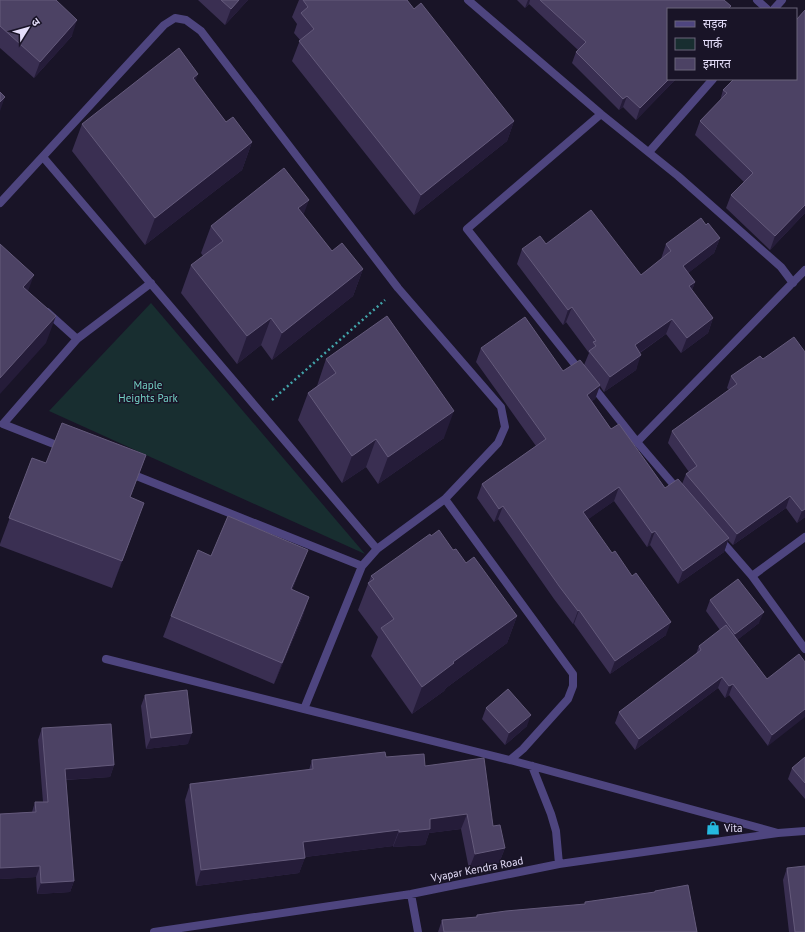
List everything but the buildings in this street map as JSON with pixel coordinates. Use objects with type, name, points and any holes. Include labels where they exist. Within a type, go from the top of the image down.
[{"type":"street","points":[[468,0],[601,114],[678,176],[775,262],[793,283]]},
{"type":"street","points":[[757,0],[766,8]]},
{"type":"street","points":[[775,8],[782,0]]},
{"type":"street","points":[[0,203],[164,25],[175,18],[186,20],[200,31],[398,288],[501,408],[505,427],[498,443],[445,499],[377,548],[362,566],[304,710]]},
{"type":"street","points":[[649,152],[712,80]]},
{"type":"street","points":[[601,114],[467,229],[637,442],[682,495]]},
{"type":"street","points":[[43,157],[377,548]]},
{"type":"street","points":[[637,442],[805,270]]},
{"type":"street","points":[[69,450],[3,424],[76,339],[150,283]]},
{"type":"street","points":[[40,305],[76,339]]},
{"type":"street","points":[[120,470],[362,566]]},
{"type":"street","points":[[445,499],[573,674],[573,686],[568,699],[523,749],[510,760]]},
{"type":"street","points":[[712,530],[752,576],[805,649]]},
{"type":"street","points":[[752,576],[805,537]]},
{"type":"street","points":[[106,659],[304,710],[510,760],[778,833]]},
{"type":"street","points":[[532,766],[556,831],[559,864]]},
{"type":"street","name":"Vyapar Kendra Road","points":[[154,932],[411,894],[559,864],[778,833],[805,831]]},
{"type":"street","points":[[411,894],[418,932]]},
{"type":"path","points":[[259,411],[398,288]]},
{"type":"green space","name":"Maple Heights Park","points":[[151,303],[365,554],[49,411]]},
{"type":"place","name":"Vita","points":[[713,828]]}]
